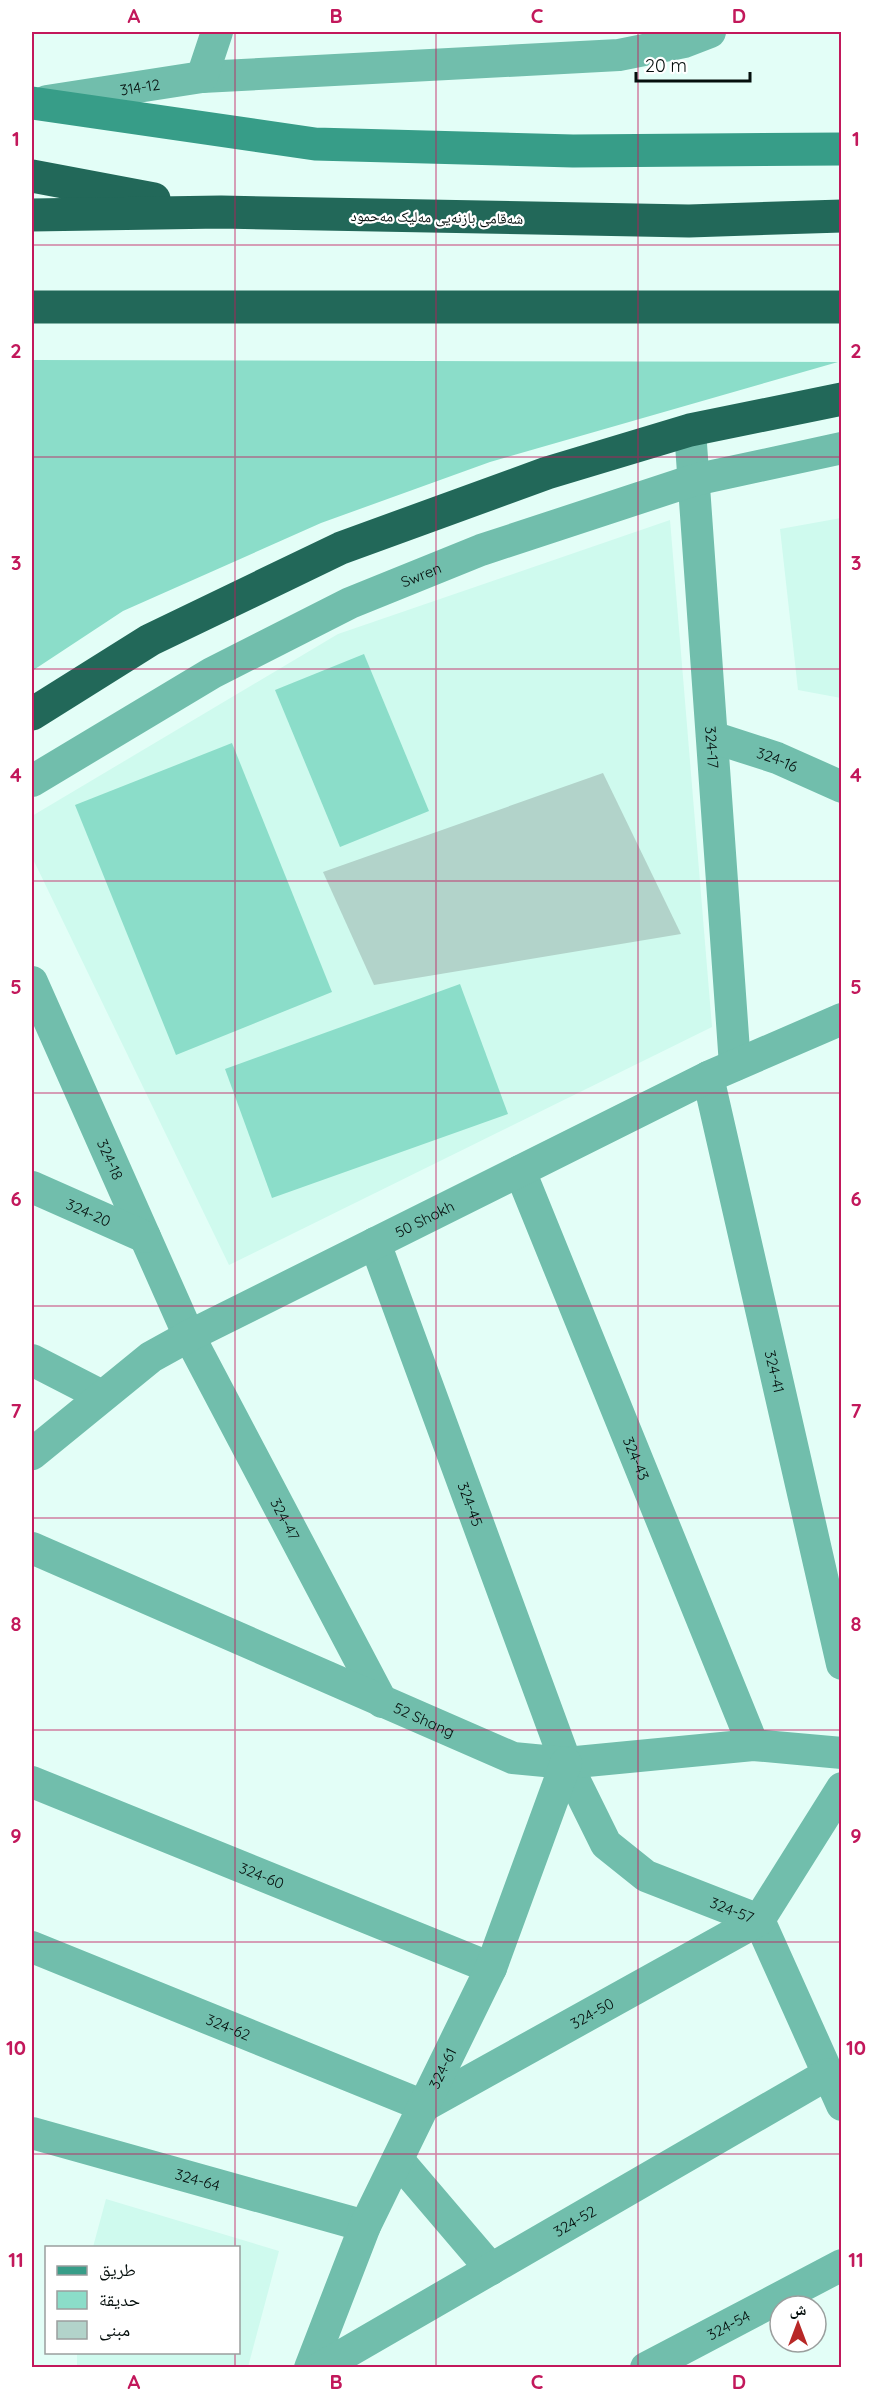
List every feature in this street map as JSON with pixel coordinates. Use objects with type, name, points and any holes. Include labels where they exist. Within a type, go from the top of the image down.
[{"type":"highway","points":[[32,176],[221,212]]},
{"type":"highway","name":"شەقامی بازنەیی مەلیک مەحمود","points":[[32,215],[221,212],[688,221],[842,216]]},
{"type":"highway","points":[[32,307],[842,307]]},
{"type":"highway","points":[[32,714],[150,640],[341,548],[547,473],[690,430],[842,399]]},
{"type":"main road","points":[[32,103],[315,144],[573,151],[842,149]]},
{"type":"street","points":[[202,77],[217,32]]},
{"type":"street","name":"314-12","points":[[32,103],[202,77],[620,55],[684,42],[710,32]]},
{"type":"street","name":"324-17","points":[[690,430],[712,737],[722,1071]]},
{"type":"street","name":"Swren","points":[[32,781],[212,673],[350,603],[481,550],[694,480],[842,448]]},
{"type":"street","name":"324-16","points":[[712,737],[777,758],[842,787]]},
{"type":"street","name":"324-18","points":[[32,982],[189,1336]]},
{"type":"street","name":"50 Shokh","points":[[32,1454],[151,1357],[189,1336],[722,1071],[842,1019]]},
{"type":"street","name":"324-41","points":[[722,1071],[842,1664]]},
{"type":"street","name":"324-43","points":[[520,1171],[753,1745]]},
{"type":"street","name":"324-20","points":[[32,1187],[145,1237]]},
{"type":"street","name":"324-45","points":[[375,1243],[566,1763]]},
{"type":"street","name":"324-47","points":[[189,1336],[382,1702]]},
{"type":"street","points":[[32,1360],[102,1396]]},
{"type":"street","name":"52 Shang","points":[[32,1548],[513,1758],[566,1763],[753,1745],[842,1753]]},
{"type":"street","name":"324-57","points":[[566,1763],[606,1844],[646,1876],[759,1920],[842,2105]]},
{"type":"street","name":"324-61","points":[[310,2367],[365,2226],[491,1968],[566,1763]]},
{"type":"street","name":"324-60","points":[[32,1782],[491,1968]]},
{"type":"street","points":[[759,1920],[842,1788]]},
{"type":"street","name":"324-50","points":[[424,2106],[759,1920]]},
{"type":"street","name":"324-62","points":[[32,1947],[424,2106]]},
{"type":"street","name":"324-52","points":[[320,2367],[828,2074]]},
{"type":"street","name":"324-64","points":[[32,2133],[365,2226]]},
{"type":"street","points":[[398,2160],[491,2268]]},
{"type":"street","name":"324-54","points":[[646,2367],[842,2265]]},
{"type":"shaded area","points":[[842,518],[841,698],[798,690],[780,529]]},
{"type":"shaded area","points":[[670,520],[712,1027],[229,1265],[32,857],[32,816],[338,634]]},
{"type":"shaded area","points":[[106,2199],[279,2251],[248,2367],[77,2367],[77,2354],[240,2354],[240,2246],[93,2246]]},
{"type":"green space","points":[[32,360],[838,362],[490,462],[321,523],[123,611],[32,671]]},
{"type":"green space","points":[[364,654],[429,811],[340,847],[275,690]]},
{"type":"green space","points":[[232,743],[332,992],[176,1055],[75,805]]},
{"type":"green space","points":[[460,984],[508,1114],[272,1198],[225,1069]]},
{"type":"building","points":[[603,773],[681,934],[374,985],[323,872]]}]
